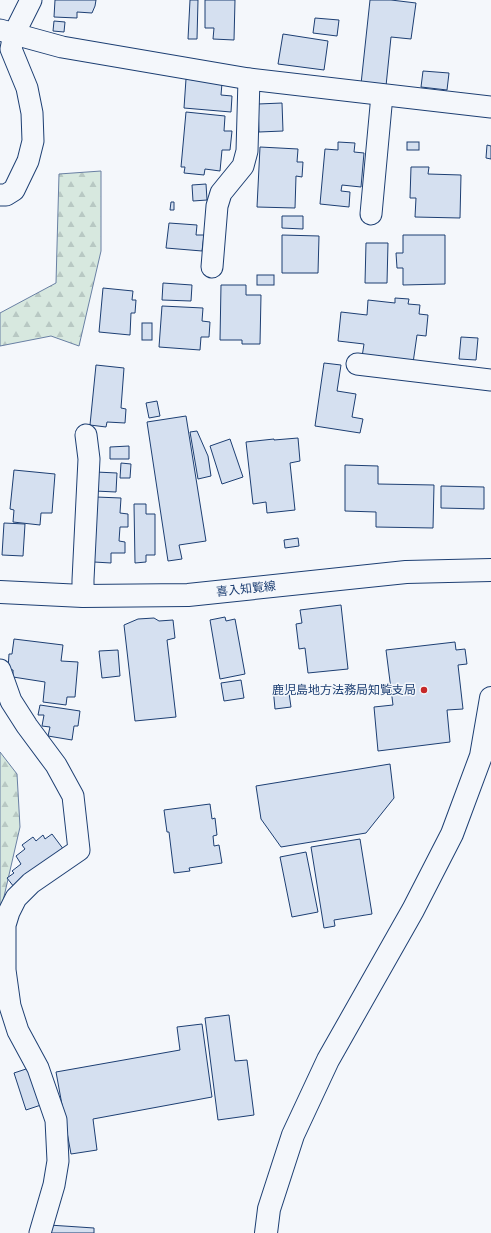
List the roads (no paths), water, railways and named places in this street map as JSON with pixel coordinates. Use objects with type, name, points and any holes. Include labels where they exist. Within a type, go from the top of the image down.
[{"type":"street","points":[[7,32],[31,0]]},
{"type":"street","points":[[7,32],[62,47],[249,79],[491,107]]},
{"type":"street","points":[[0,195],[6,195],[14,190],[28,161],[33,141],[32,113],[27,88],[11,49],[7,32]]},
{"type":"street","points":[[212,267],[217,206],[221,193],[243,166],[247,151],[249,79]]},
{"type":"street","points":[[371,214],[382,95]]},
{"type":"street","points":[[357,364],[491,380]]},
{"type":"street","points":[[83,596],[89,459],[86,434]]},
{"type":"street","name":"喜入知覧線","points":[[0,592],[83,596],[188,595],[406,572],[491,570]]},
{"type":"street","points":[[0,670],[11,701],[27,726],[56,765],[73,796],[79,850],[31,883],[16,898],[9,912],[5,925],[5,970],[10,1006],[18,1031],[38,1068],[56,1120],[58,1162],[54,1185],[40,1233]]},
{"type":"street","points":[[266,1233],[269,1209],[296,1128],[328,1060],[413,910],[452,834],[481,756],[491,698]]},
{"type":"place","name":"鹿児島地方法務局知覧支局","points":[[424,690]]}]
